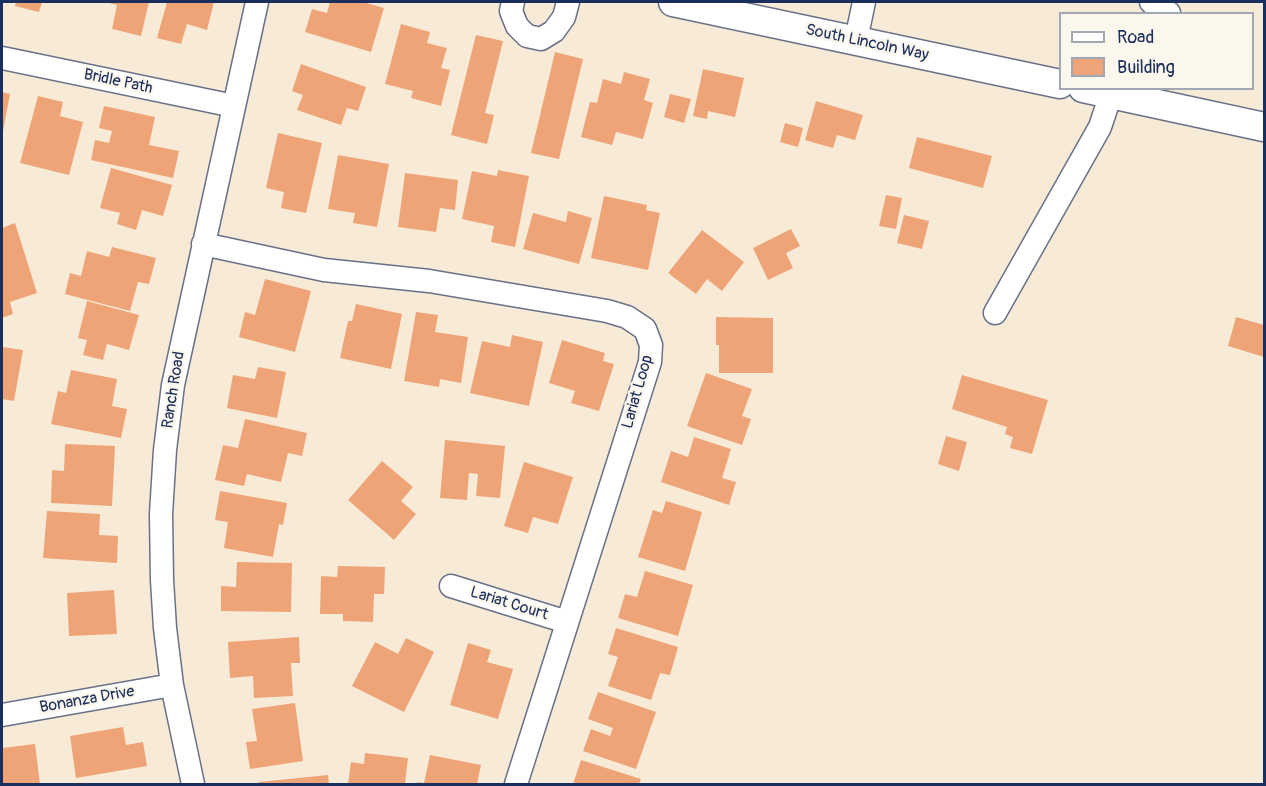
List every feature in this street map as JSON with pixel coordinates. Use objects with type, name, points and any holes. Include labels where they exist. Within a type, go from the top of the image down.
[{"type":"main road","name":"South Lincoln Way","points":[[673,2],[1059,84]]},
{"type":"main road","points":[[1092,90],[1111,94],[1148,95],[1264,127]]},
{"type":"street","name":"Ranch Road","points":[[193,784],[172,685],[162,580],[161,514],[165,450],[173,385],[257,2]]},
{"type":"street","points":[[513,2],[511,11],[517,26],[527,36],[541,39],[554,31],[564,17],[568,2]]},
{"type":"street","points":[[856,40],[864,2]]},
{"type":"street","points":[[1151,2],[1166,12]]},
{"type":"street","name":"Bridle Path","points":[[2,58],[234,106]]},
{"type":"street","points":[[995,313],[1100,127],[1111,94]]},
{"type":"street","name":"Lariat Loop","points":[[203,244],[324,270],[429,281],[607,311],[627,317],[645,329],[651,345],[650,362],[516,784]]},
{"type":"street","name":"Lariat Court","points":[[451,586],[567,622]]},
{"type":"street","name":"Bonanza Drive","points":[[2,715],[172,685]]},
{"type":"building","points":[[16,2],[42,2],[39,12],[15,6]]},
{"type":"building","points":[[105,2],[149,2],[141,36],[112,29],[117,5]]},
{"type":"building","points":[[167,2],[214,2],[207,30],[187,24],[181,44],[157,38]]},
{"type":"building","points":[[330,2],[363,2],[384,8],[371,52],[305,32],[312,9],[327,13]]},
{"type":"building","points":[[401,24],[430,32],[427,43],[447,48],[441,68],[450,70],[441,106],[411,98],[413,91],[385,84]]},
{"type":"building","points":[[476,35],[503,41],[485,113],[494,115],[487,144],[451,135]]},
{"type":"building","points":[[555,52],[583,59],[559,159],[531,153]]},
{"type":"building","points":[[301,64],[366,87],[358,111],[347,108],[341,125],[297,110],[303,95],[292,91]]},
{"type":"building","points":[[703,69],[744,78],[735,117],[708,111],[707,119],[693,116]]},
{"type":"building","points":[[624,72],[650,79],[644,100],[653,103],[643,139],[616,132],[612,145],[581,137],[590,102],[597,103],[603,79],[621,84]]},
{"type":"building","points":[[2,92],[10,94],[3,131],[2,131]]},
{"type":"building","points":[[670,94],[691,99],[684,123],[664,117]]},
{"type":"building","points":[[38,96],[63,102],[60,116],[83,122],[69,175],[20,163]]},
{"type":"building","points":[[816,101],[863,115],[855,140],[837,135],[833,148],[805,140]]},
{"type":"building","points":[[104,106],[155,117],[149,145],[179,151],[173,178],[91,160],[95,140],[109,143],[112,131],[99,128]]},
{"type":"building","points":[[785,123],[803,128],[798,147],[780,142]]},
{"type":"building","points":[[278,133],[322,143],[306,213],[281,208],[284,192],[266,188]]},
{"type":"building","points":[[917,137],[992,156],[983,188],[909,168]]},
{"type":"building","points":[[338,155],[389,164],[377,227],[353,223],[355,213],[328,209]]},
{"type":"building","points":[[111,168],[172,185],[163,216],[142,210],[136,230],[117,224],[120,213],[100,208]]},
{"type":"building","points":[[498,170],[529,176],[515,247],[491,242],[494,226],[462,219],[472,171],[497,176]]},
{"type":"building","points":[[405,173],[458,180],[455,210],[440,208],[436,232],[398,227]]},
{"type":"building","points":[[886,195],[902,198],[896,229],[879,226]]},
{"type":"building","points":[[604,196],[647,205],[646,210],[660,213],[648,270],[591,258]]},
{"type":"building","points":[[568,211],[592,218],[579,264],[523,249],[533,213],[566,222]]},
{"type":"building","points":[[904,215],[929,221],[922,249],[897,243]]},
{"type":"building","points":[[15,223],[37,293],[10,302],[13,314],[2,318],[2,228]]},
{"type":"building","points":[[791,229],[800,246],[786,253],[793,268],[768,280],[753,248]]},
{"type":"building","points":[[702,230],[744,262],[722,291],[707,279],[696,294],[668,273]]},
{"type":"building","points":[[112,247],[156,258],[149,284],[138,282],[130,311],[65,294],[70,273],[81,276],[87,251],[109,257]]},
{"type":"building","points":[[265,279],[311,291],[295,352],[239,337],[245,312],[255,315]]},
{"type":"building","points":[[87,301],[139,315],[129,350],[107,344],[103,360],[83,355],[87,340],[78,338]]},
{"type":"building","points":[[356,304],[402,314],[391,369],[340,358],[348,321],[352,321]]},
{"type":"building","points":[[416,312],[438,315],[435,332],[468,337],[461,383],[440,379],[439,387],[404,381]]},
{"type":"building","points":[[716,317],[773,318],[773,373],[719,373]]},
{"type":"building","points":[[1236,317],[1264,325],[1264,357],[1228,346]]},
{"type":"building","points":[[512,335],[543,342],[529,406],[470,393],[482,341],[510,347]]},
{"type":"building","points":[[562,340],[605,353],[603,361],[614,364],[599,411],[571,403],[575,391],[549,383]]},
{"type":"building","points":[[2,347],[23,350],[14,401],[2,399]]},
{"type":"building","points":[[258,367],[286,372],[277,418],[227,408],[233,375],[255,379]]},
{"type":"building","points":[[71,370],[117,379],[112,406],[127,409],[121,438],[51,424],[58,391],[66,393]]},
{"type":"building","points":[[706,373],[752,389],[742,416],[751,419],[742,445],[687,426]]},
{"type":"building","points":[[962,375],[1048,400],[1032,454],[1010,448],[1013,437],[1005,434],[1007,427],[952,409]]},
{"type":"building","points":[[245,419],[307,433],[302,456],[288,453],[281,482],[247,474],[244,486],[215,480],[223,445],[238,448]]},
{"type":"building","points":[[946,436],[967,442],[959,471],[938,464]]},
{"type":"building","points":[[694,437],[731,449],[722,478],[736,482],[729,505],[661,482],[671,451],[688,457]]},
{"type":"building","points":[[445,440],[505,446],[500,498],[476,496],[478,474],[469,473],[467,500],[440,498]]},
{"type":"building","points":[[65,444],[115,446],[112,506],[51,503],[52,470],[64,471]]},
{"type":"building","points":[[382,461],[413,487],[401,501],[416,514],[394,540],[348,500]]},
{"type":"building","points":[[524,462],[573,477],[558,524],[533,517],[528,533],[504,526]]},
{"type":"building","points":[[220,491],[287,503],[283,525],[279,524],[273,557],[224,548],[228,522],[215,520]]},
{"type":"building","points":[[666,501],[702,512],[685,571],[638,557],[653,510],[662,513]]},
{"type":"building","points":[[47,511],[100,514],[99,535],[118,536],[117,563],[43,558]]},
{"type":"building","points":[[237,562],[292,563],[291,612],[221,611],[221,586],[236,587]]},
{"type":"building","points":[[338,566],[385,567],[384,594],[374,594],[373,622],[343,621],[343,614],[320,614],[321,576],[337,577]]},
{"type":"building","points":[[645,571],[693,585],[678,636],[618,618],[625,594],[637,597]]},
{"type":"building","points":[[114,590],[117,634],[69,636],[67,593]]},
{"type":"building","points":[[616,628],[678,647],[670,675],[660,673],[651,700],[608,686],[618,657],[608,654]]},
{"type":"building","points":[[299,637],[300,663],[291,663],[293,696],[254,698],[253,676],[230,678],[228,642]]},
{"type":"building","points":[[406,638],[434,652],[404,712],[352,686],[375,642],[398,654]]},
{"type":"building","points":[[468,643],[491,650],[487,662],[513,669],[498,719],[450,705]]},
{"type":"building","points":[[598,692],[656,712],[636,769],[583,751],[591,729],[610,736],[613,728],[588,719]]},
{"type":"building","points":[[295,703],[303,761],[250,769],[246,742],[257,741],[252,709]]},
{"type":"building","points":[[123,727],[126,745],[143,742],[147,766],[76,778],[70,736]]},
{"type":"building","points":[[35,744],[40,784],[2,784],[2,748]]},
{"type":"building","points":[[365,753],[408,758],[405,784],[348,784],[351,762],[364,764]]},
{"type":"building","points":[[430,755],[481,765],[477,784],[417,784],[417,782],[424,783]]},
{"type":"building","points":[[581,760],[641,779],[639,784],[573,784]]},
{"type":"building","points":[[328,775],[329,784],[259,784],[259,782]]}]
